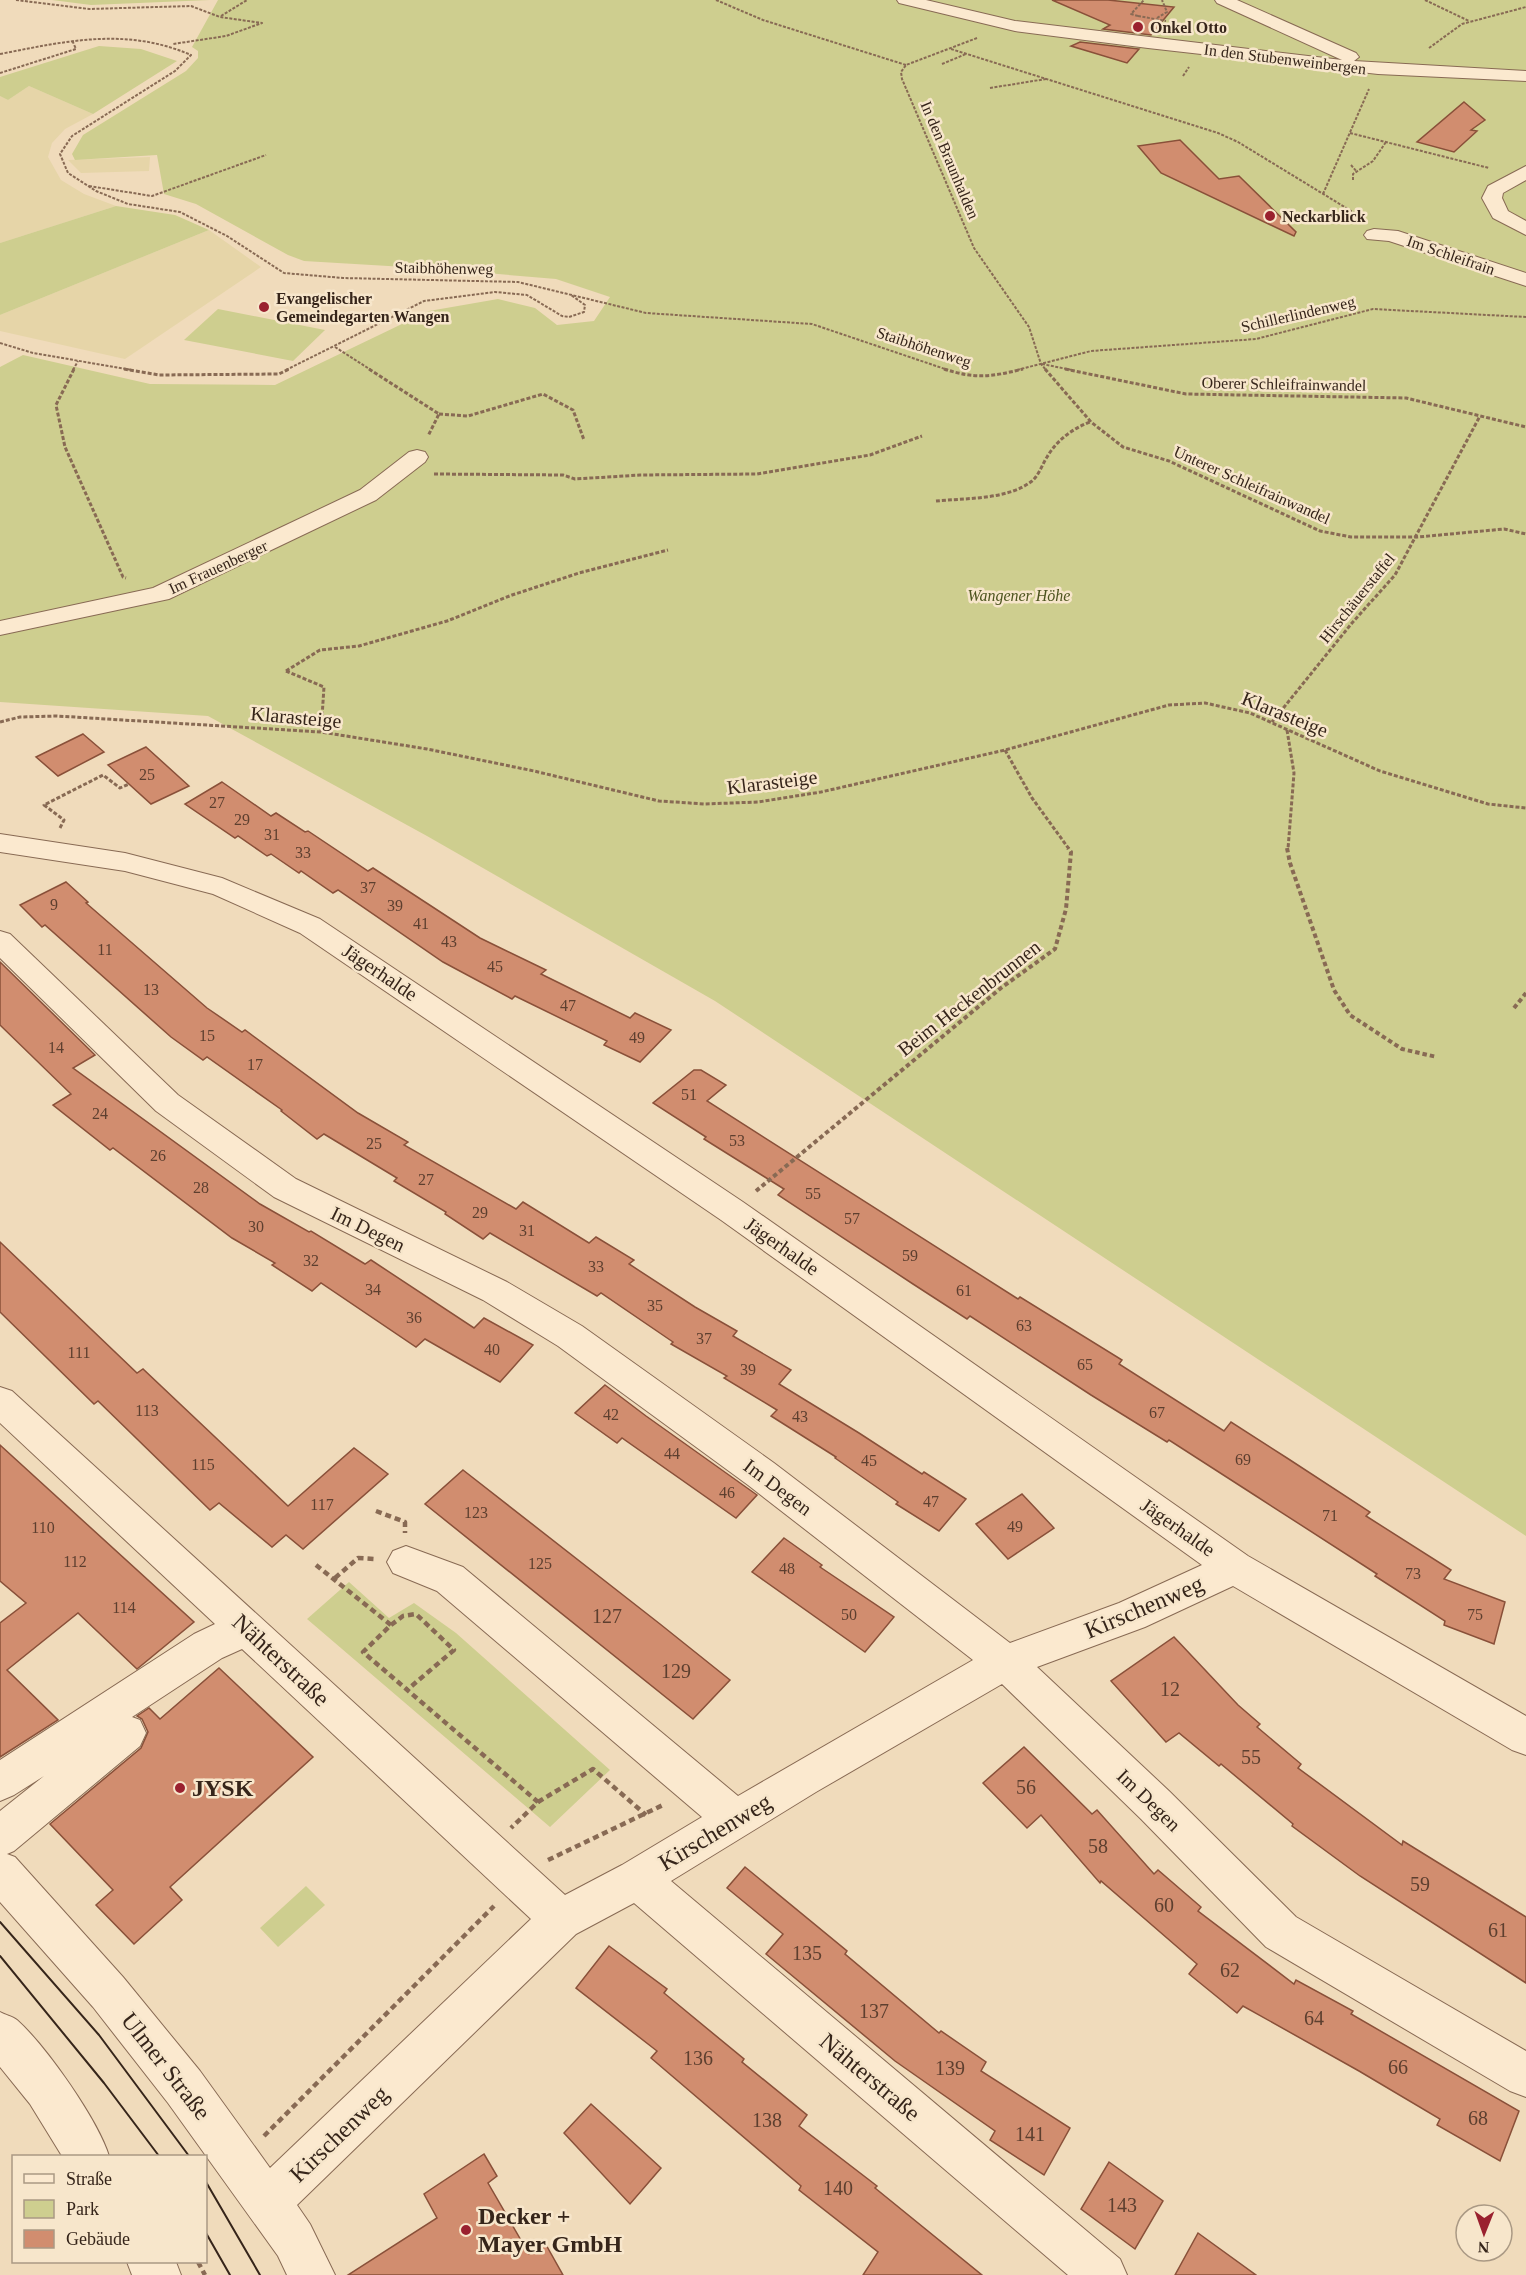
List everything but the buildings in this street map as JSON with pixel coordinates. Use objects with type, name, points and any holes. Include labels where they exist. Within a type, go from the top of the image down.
[{"type":"street","name":"In den Stubenweinbergen","points":[[905,0],[1015,26],[1378,69],[1526,76]]},
{"type":"street","points":[[1223,0],[1378,69]]},
{"type":"street","points":[[1522,173],[1495,190],[1492,198],[1500,214],[1526,229]]},
{"type":"street","name":"Im Schleifrain","points":[[1383,235],[1526,280]]},
{"type":"street","name":"Im Frauenberger","points":[[0,628],[160,594],[368,495],[408,464]]},
{"type":"street","name":"Jägerhalde","points":[[0,843],[125,862],[222,887],[310,926],[732,1211],[1235,1568],[1526,1737]]},
{"type":"street","name":"Im Degen","points":[[0,941],[166,1103],[285,1188],[495,1291],[570,1336],[761,1474],[1005,1662],[1155,1805],[1281,1932],[1526,2075]]},
{"type":"street","name":"Nähterstraße","points":[[0,1401],[561,1919]]},
{"type":"street","points":[[406,1562],[450,1579],[735,1820]]},
{"type":"street","name":"Kirschenweg","points":[[266,2201],[299,2174],[561,1919],[637,1879],[1005,1662],[1132,1615],[1235,1568]]},
{"type":"street","points":[[0,1782],[208,1646],[247,1628]]},
{"type":"street","points":[[0,1837],[126,1733]]},
{"type":"street","name":"Ulmer Straße","points":[[0,1871],[134,2024],[184,2087],[294,2240],[312,2275]]},
{"type":"street","name":"Nähterstraße","points":[[637,1879],[1104,2275]]},
{"type":"street","points":[[0,2034],[46,2088],[86,2155]]},
{"type":"path","points":[[0,54],[72,40],[103,38],[172,45],[226,36],[262,23],[220,16],[191,6],[89,9],[16,0]]},
{"type":"path","points":[[220,16],[247,0]]},
{"type":"path","points":[[716,0],[763,20],[906,64],[1015,26]]},
{"type":"path","points":[[1138,16],[1131,15],[1144,0]]},
{"type":"path","points":[[1157,19],[1167,12],[1162,0]]},
{"type":"path","points":[[1425,0],[1469,21]]},
{"type":"path","points":[[1401,71],[1402,67],[1469,21],[1526,7]]},
{"type":"path","points":[[0,73],[76,49],[72,40]]},
{"type":"path","name":"Staibhöhenweg","points":[[172,45],[191,55],[176,71],[72,136],[60,154],[68,173],[88,186],[128,204],[180,212],[227,236],[284,273],[343,278],[518,282],[568,292],[646,313],[812,324],[965,376],[991,377],[1041,364]]},
{"type":"path","points":[[950,49],[1218,133],[1238,142],[1323,194],[1383,235]]},
{"type":"path","points":[[942,64],[967,54]]},
{"type":"path","name":"In den Braunhalden","points":[[906,64],[901,72],[902,79],[974,248],[1029,327],[1041,364]]},
{"type":"path","points":[[1323,194],[1378,69]]},
{"type":"path","points":[[990,88],[1047,79]]},
{"type":"path","points":[[1350,133],[1522,173]]},
{"type":"path","points":[[1353,180],[1353,174],[1364,169],[1380,154],[1386,142]]},
{"type":"path","points":[[88,186],[100,186],[152,196],[266,155]]},
{"type":"path","points":[[1351,165],[1357,172]]},
{"type":"path","points":[[0,343],[33,353],[159,375],[279,374],[424,301],[495,292],[527,295],[562,316],[581,315],[585,305],[568,292]]},
{"type":"path","name":"Schillerlindenweg","points":[[1041,364],[1091,351],[1256,339],[1373,309],[1526,317]]},
{"type":"path","points":[[334,346],[439,414],[468,416],[543,394],[573,410],[584,440]]},
{"type":"path","points":[[78,361],[56,405],[65,447],[123,577],[160,594]]},
{"type":"path","name":"Oberer Schleifrainwandel","points":[[1041,364],[1186,394],[1406,398],[1526,427]]},
{"type":"path","name":"Unterer Schleifrainwandel","points":[[1041,364],[1059,388],[1091,422],[1123,447],[1169,461],[1320,531],[1351,537],[1418,537],[1504,529],[1526,534]]},
{"type":"path","points":[[439,414],[408,464],[410,474],[563,475],[575,479],[651,475],[757,474],[870,455],[922,436]]},
{"type":"path","name":"Hirschäuerstaffel","points":[[1272,722],[1352,623],[1395,575],[1418,537],[1480,416]]},
{"type":"path","points":[[936,501],[995,493],[1031,481],[1051,450],[1071,429],[1091,422]]},
{"type":"path","points":[[321,732],[324,687],[286,671],[320,650],[359,646],[447,621],[512,595],[579,573],[668,550]]},
{"type":"path","name":"Klarasteige","points":[[0,722],[20,717],[57,716],[321,732],[448,754],[659,801],[705,804],[758,802],[821,792],[1005,750],[1169,705],[1205,703],[1250,712],[1380,771],[1488,804],[1526,808]]},
{"type":"path","points":[[1287,729],[1294,773],[1287,846],[1290,863],[1334,990],[1350,1015],[1382,1037],[1402,1048],[1437,1057]]},
{"type":"path","name":"Beim Heckenbrunnen","points":[[732,1211],[1001,988],[1055,949],[1066,909],[1071,852],[1032,798],[1005,750]]},
{"type":"path","points":[[64,820],[44,805],[103,775],[120,788],[129,784]]},
{"type":"path","points":[[1514,1008],[1526,993]]},
{"type":"path","points":[[334,1578],[358,1558]]},
{"type":"path","points":[[316,1566],[391,1625]]},
{"type":"path","points":[[407,1690],[454,1650],[416,1614],[404,1616],[391,1625],[363,1652],[407,1690],[538,1802]]},
{"type":"path","points":[[488,1851],[538,1802],[593,1769],[646,1815]]},
{"type":"path","points":[[238,2162],[520,1880],[548,1860],[646,1815],[695,1786]]},
{"type":"path","points":[[163,2269],[205,2275]]},
{"type":"shaded area","points":[[29,86],[93,114],[65,129],[52,143],[48,157],[61,180],[84,194],[116,206],[0,243],[0,96],[8,100]]},
{"type":"shaded area","points":[[150,157],[149,171],[81,173],[68,160]]},
{"type":"shaded area","points":[[209,230],[261,267],[125,359],[0,331],[0,315]]},
{"type":"green space","points":[[52,0],[210,0],[91,5]]},
{"type":"green space","name":"Wangener Höhe","points":[[218,0],[1526,0],[1526,1536],[715,1001],[427,836],[208,716],[0,702],[0,367],[23,355],[150,384],[275,385],[429,311],[498,299],[535,308],[557,325],[594,321],[610,297],[556,279],[304,261],[288,255],[196,204],[164,194],[157,155],[75,160],[72,154],[83,135],[186,71],[198,58],[198,51],[192,47]]},
{"type":"green space","points":[[99,46],[141,49],[177,61],[93,114],[29,86],[8,100],[0,96],[0,77]]},
{"type":"green space","points":[[116,206],[175,215],[209,230],[0,315],[0,243]]},
{"type":"green space","points":[[218,309],[325,330],[293,361],[184,340]]},
{"type":"green space","points":[[349,1582],[389,1618],[414,1603],[456,1633],[610,1770],[550,1827],[307,1619]]},
{"type":"green space","points":[[306,1886],[325,1905],[278,1947],[260,1928]]},
{"type":"tram line","points":[[0,1922],[99,2035],[188,2155]]},
{"type":"tram line","points":[[0,1956],[104,2083],[158,2155]]},
{"type":"tram line","points":[[207,2184],[260,2275]]},
{"type":"tram line","points":[[207,2235],[230,2275]]},
{"type":"place","name":"Onkel Otto","points":[[1138,27]]},
{"type":"place","name":"Neckarblick","points":[[1270,216]]},
{"type":"place","name":"Evangelischer Gemeindegarten Wangen","points":[[264,307]]},
{"type":"place","name":"JYSK","points":[[180,1788]]},
{"type":"place","name":"Decker + Mayer GmbH","points":[[466,2230]]}]
